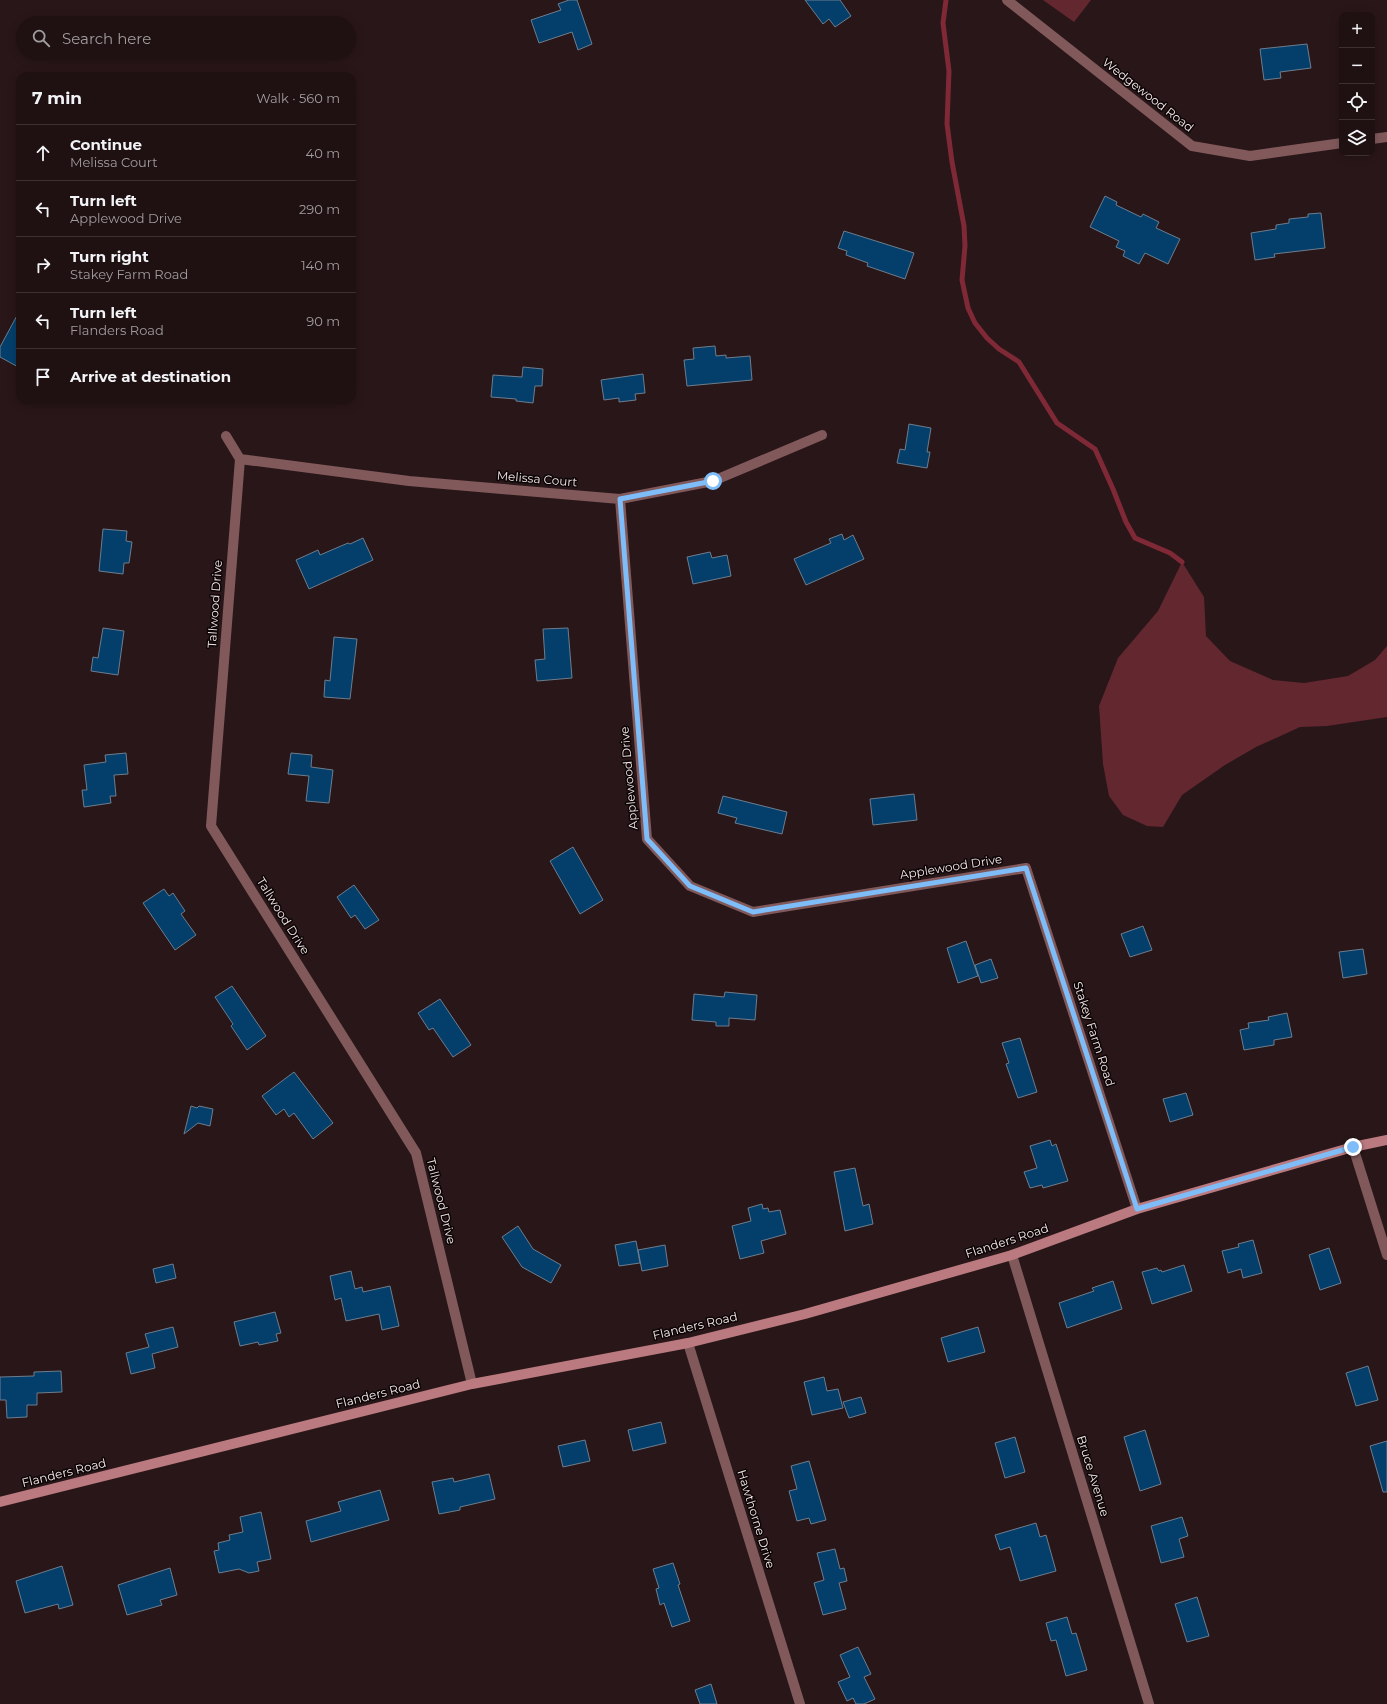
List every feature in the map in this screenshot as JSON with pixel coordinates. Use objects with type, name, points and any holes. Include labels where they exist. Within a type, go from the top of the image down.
[{"type":"street","name":"Wedgewood Road","points":[[1007,0],[1192,146],[1250,156],[1339,143]]},
{"type":"street","points":[[1375,139],[1387,137]]},
{"type":"street","name":"Melissa Court","points":[[240,459],[409,481],[620,499],[713,481],[822,434]]},
{"type":"street","points":[[226,436],[240,459]]},
{"type":"street","name":"Tallwood Drive","points":[[240,459],[211,826],[416,1153],[472,1384]]},
{"type":"street","name":"Applewood Drive","points":[[620,499],[647,839],[690,886],[753,912],[1026,868]]},
{"type":"street","name":"Stakey Farm Road","points":[[1026,868],[1137,1209]]},
{"type":"street","name":"Flanders Road","points":[[0,1502],[472,1384],[688,1343],[805,1314],[1012,1255],[1137,1209],[1353,1147],[1387,1140]]},
{"type":"street","points":[[1353,1147],[1387,1255]]},
{"type":"street","name":"Bruce Avenue","points":[[1012,1255],[1149,1704]]},
{"type":"street","name":"Hawthorne Drive","points":[[688,1343],[800,1704]]},
{"type":"shaded area","points":[[1043,0],[1091,0],[1074,22]]},
{"type":"shaded area","points":[[1182,562],[1204,597],[1206,636],[1230,661],[1273,680],[1304,683],[1348,676],[1375,660],[1387,646],[1387,717],[1327,726],[1300,727],[1256,747],[1225,765],[1182,795],[1163,827],[1147,826],[1123,815],[1109,796],[1103,764],[1099,706],[1118,658],[1158,611]]},
{"type":"building","points":[[569,0],[577,0],[592,44],[578,50],[572,32],[539,43],[531,20],[561,10],[558,4]]},
{"type":"building","points":[[805,0],[840,0],[851,16],[835,27],[829,19],[823,24]]},
{"type":"building","points":[[1307,44],[1311,68],[1280,72],[1281,78],[1264,80],[1260,49]]},
{"type":"building","points":[[1105,196],[1117,202],[1116,205],[1141,217],[1143,214],[1159,222],[1156,228],[1180,239],[1168,264],[1145,253],[1139,264],[1123,256],[1125,251],[1116,247],[1119,241],[1090,227]]},
{"type":"building","points":[[1321,213],[1325,248],[1274,254],[1275,257],[1255,260],[1251,233],[1276,229],[1276,225],[1289,223],[1289,219],[1308,217],[1308,214]]},
{"type":"building","points":[[844,231],[914,253],[905,279],[867,266],[868,263],[846,255],[847,251],[838,248]]},
{"type":"building","points":[[16,317],[16,366],[0,357],[0,347]]},
{"type":"building","points":[[715,346],[716,356],[726,355],[726,358],[750,356],[752,380],[687,386],[684,360],[694,359],[693,348]]},
{"type":"building","points":[[523,367],[543,369],[542,386],[535,386],[533,403],[516,401],[516,399],[491,397],[493,375],[522,377]]},
{"type":"building","points":[[643,374],[645,393],[635,394],[636,400],[619,402],[619,398],[604,400],[601,380]]},
{"type":"building","points":[[909,424],[931,428],[927,452],[930,452],[927,468],[897,463],[900,449],[905,450]]},
{"type":"building","points":[[103,529],[127,531],[126,541],[132,542],[129,563],[124,563],[123,574],[99,571]]},
{"type":"building","points":[[842,534],[844,540],[853,535],[864,559],[806,585],[794,559],[831,543],[829,539]]},
{"type":"building","points":[[363,538],[373,560],[309,589],[296,560],[318,550],[320,555]]},
{"type":"building","points":[[710,552],[712,558],[727,555],[731,576],[693,584],[687,557]]},
{"type":"building","points":[[103,628],[124,631],[118,675],[91,671],[93,657],[98,658]]},
{"type":"building","points":[[568,628],[572,678],[537,681],[535,660],[545,659],[543,629]]},
{"type":"building","points":[[334,637],[357,639],[350,699],[324,697],[325,680],[330,681]]},
{"type":"building","points":[[126,753],[128,774],[114,775],[116,796],[110,796],[111,803],[84,807],[82,790],[87,790],[84,765],[106,762],[105,755]]},
{"type":"building","points":[[291,753],[312,755],[311,767],[333,770],[329,803],[306,801],[309,776],[288,774]]},
{"type":"building","points":[[914,794],[917,820],[873,825],[870,799]]},
{"type":"building","points":[[723,796],[787,812],[782,834],[735,823],[737,818],[718,813]]},
{"type":"building","points":[[573,847],[603,900],[580,914],[550,861]]},
{"type":"building","points":[[354,885],[379,920],[365,929],[355,915],[351,918],[337,897]]},
{"type":"building","points":[[164,889],[169,896],[173,893],[185,911],[181,914],[196,935],[175,950],[143,903]]},
{"type":"building","points":[[1143,926],[1152,950],[1130,957],[1121,934]]},
{"type":"building","points":[[966,941],[978,976],[958,983],[947,948]]},
{"type":"building","points":[[1363,949],[1367,974],[1343,978],[1339,952]]},
{"type":"building","points":[[991,959],[998,978],[981,983],[975,965]]},
{"type":"building","points":[[232,986],[266,1036],[247,1050],[231,1026],[233,1024],[215,997]]},
{"type":"building","points":[[725,992],[757,995],[755,1020],[729,1018],[729,1026],[716,1026],[716,1022],[692,1020],[694,994],[724,997]]},
{"type":"building","points":[[440,999],[471,1045],[453,1057],[433,1028],[429,1030],[418,1013]]},
{"type":"building","points":[[1287,1013],[1292,1037],[1274,1040],[1274,1045],[1244,1050],[1240,1030],[1249,1028],[1248,1023],[1269,1020],[1268,1017]]},
{"type":"building","points":[[1020,1038],[1037,1092],[1018,1098],[1006,1064],[1009,1063],[1002,1043]]},
{"type":"building","points":[[294,1072],[333,1123],[313,1139],[294,1113],[289,1117],[284,1109],[276,1115],[262,1096]]},
{"type":"building","points":[[1186,1093],[1193,1115],[1170,1122],[1163,1099]]},
{"type":"building","points":[[191,1106],[213,1109],[210,1126],[198,1123],[184,1134]]},
{"type":"building","points":[[1050,1140],[1052,1146],[1056,1144],[1068,1181],[1043,1188],[1042,1185],[1030,1188],[1024,1172],[1037,1168],[1030,1146]]},
{"type":"building","points":[[855,1168],[863,1206],[869,1204],[873,1224],[845,1231],[834,1172]]},
{"type":"building","points":[[762,1204],[763,1209],[768,1208],[769,1212],[780,1210],[786,1234],[761,1241],[764,1253],[740,1259],[732,1226],[751,1221],[748,1208]]},
{"type":"building","points":[[518,1226],[533,1249],[561,1265],[551,1283],[522,1267],[502,1237]]},
{"type":"building","points":[[1253,1240],[1262,1273],[1243,1278],[1241,1269],[1228,1273],[1222,1251],[1239,1247],[1238,1244]]},
{"type":"building","points":[[636,1241],[640,1263],[619,1266],[615,1245]]},
{"type":"building","points":[[665,1245],[668,1266],[642,1271],[638,1250]]},
{"type":"building","points":[[1329,1248],[1341,1283],[1320,1290],[1309,1255]]},
{"type":"building","points":[[173,1264],[176,1278],[156,1283],[153,1269]]},
{"type":"building","points":[[1184,1265],[1192,1291],[1152,1304],[1142,1272],[1157,1268],[1162,1272]]},
{"type":"building","points":[[351,1271],[355,1289],[362,1287],[363,1292],[390,1286],[399,1326],[382,1330],[379,1314],[346,1321],[341,1298],[335,1300],[330,1276]]},
{"type":"building","points":[[1113,1281],[1122,1309],[1067,1328],[1059,1303],[1094,1291],[1092,1288]]},
{"type":"building","points":[[275,1312],[281,1333],[276,1334],[278,1341],[259,1345],[258,1342],[240,1346],[234,1322]]},
{"type":"building","points":[[173,1327],[178,1347],[152,1354],[155,1368],[131,1374],[126,1353],[149,1347],[145,1334]]},
{"type":"building","points":[[978,1327],[985,1352],[948,1362],[941,1338]]},
{"type":"building","points":[[1368,1366],[1378,1400],[1356,1406],[1346,1373]]},
{"type":"building","points":[[61,1371],[62,1392],[37,1393],[37,1405],[27,1405],[27,1417],[7,1418],[6,1400],[0,1400],[0,1377],[34,1376],[34,1372]]},
{"type":"building","points":[[824,1377],[827,1391],[838,1389],[843,1408],[812,1415],[804,1382]]},
{"type":"building","points":[[861,1397],[866,1413],[849,1418],[843,1402]]},
{"type":"building","points":[[661,1422],[666,1443],[633,1451],[628,1430]]},
{"type":"building","points":[[1145,1430],[1161,1484],[1140,1491],[1124,1437]]},
{"type":"building","points":[[1015,1437],[1025,1472],[1005,1478],[995,1443]]},
{"type":"building","points":[[585,1440],[590,1461],[563,1467],[558,1446]]},
{"type":"building","points":[[1387,1441],[1387,1492],[1383,1492],[1370,1446]]},
{"type":"building","points":[[809,1461],[826,1520],[811,1524],[809,1518],[797,1521],[789,1491],[797,1489],[791,1466]]},
{"type":"building","points":[[489,1474],[495,1499],[460,1507],[460,1510],[439,1514],[432,1482],[453,1478],[454,1482]]},
{"type":"building","points":[[380,1490],[389,1520],[311,1542],[306,1521],[341,1511],[338,1502]]},
{"type":"building","points":[[261,1512],[271,1559],[257,1562],[259,1571],[249,1573],[239,1569],[219,1573],[214,1551],[219,1550],[218,1543],[230,1540],[229,1535],[243,1532],[240,1517]]},
{"type":"building","points":[[1182,1517],[1188,1536],[1179,1539],[1184,1557],[1161,1563],[1151,1526]]},
{"type":"building","points":[[1036,1523],[1040,1537],[1046,1535],[1056,1571],[1020,1581],[1010,1547],[1000,1550],[995,1535]]},
{"type":"building","points":[[835,1549],[840,1569],[844,1568],[847,1581],[839,1583],[846,1609],[823,1615],[814,1583],[824,1580],[817,1553]]},
{"type":"building","points":[[673,1563],[680,1584],[678,1585],[690,1621],[672,1627],[664,1603],[660,1605],[656,1589],[659,1588],[653,1569]]},
{"type":"building","points":[[62,1566],[73,1605],[59,1609],[58,1604],[25,1613],[16,1581]]},
{"type":"building","points":[[170,1568],[177,1595],[160,1600],[162,1605],[127,1615],[118,1585]]},
{"type":"building","points":[[1197,1597],[1209,1636],[1187,1642],[1175,1604]]},
{"type":"building","points":[[1067,1617],[1072,1634],[1076,1633],[1087,1670],[1066,1676],[1056,1640],[1051,1641],[1046,1623]]},
{"type":"building","points":[[858,1647],[871,1674],[864,1677],[875,1699],[864,1704],[856,1704],[853,1698],[847,1701],[838,1682],[850,1677],[840,1655]]},
{"type":"building","points":[[711,1684],[717,1704],[700,1704],[695,1690]]},
{"type":"waterway","points":[[946,0],[943,23],[949,71],[947,124],[952,162],[964,226],[965,246],[962,280],[968,308],[975,323],[987,338],[999,349],[1019,362],[1057,423],[1095,449],[1126,522],[1135,538],[1170,553],[1182,562]]},
{"type":"route","points":[[713,481],[620,499],[647,839],[690,886],[753,912],[1026,868],[1137,1209],[1353,1147]]}]
